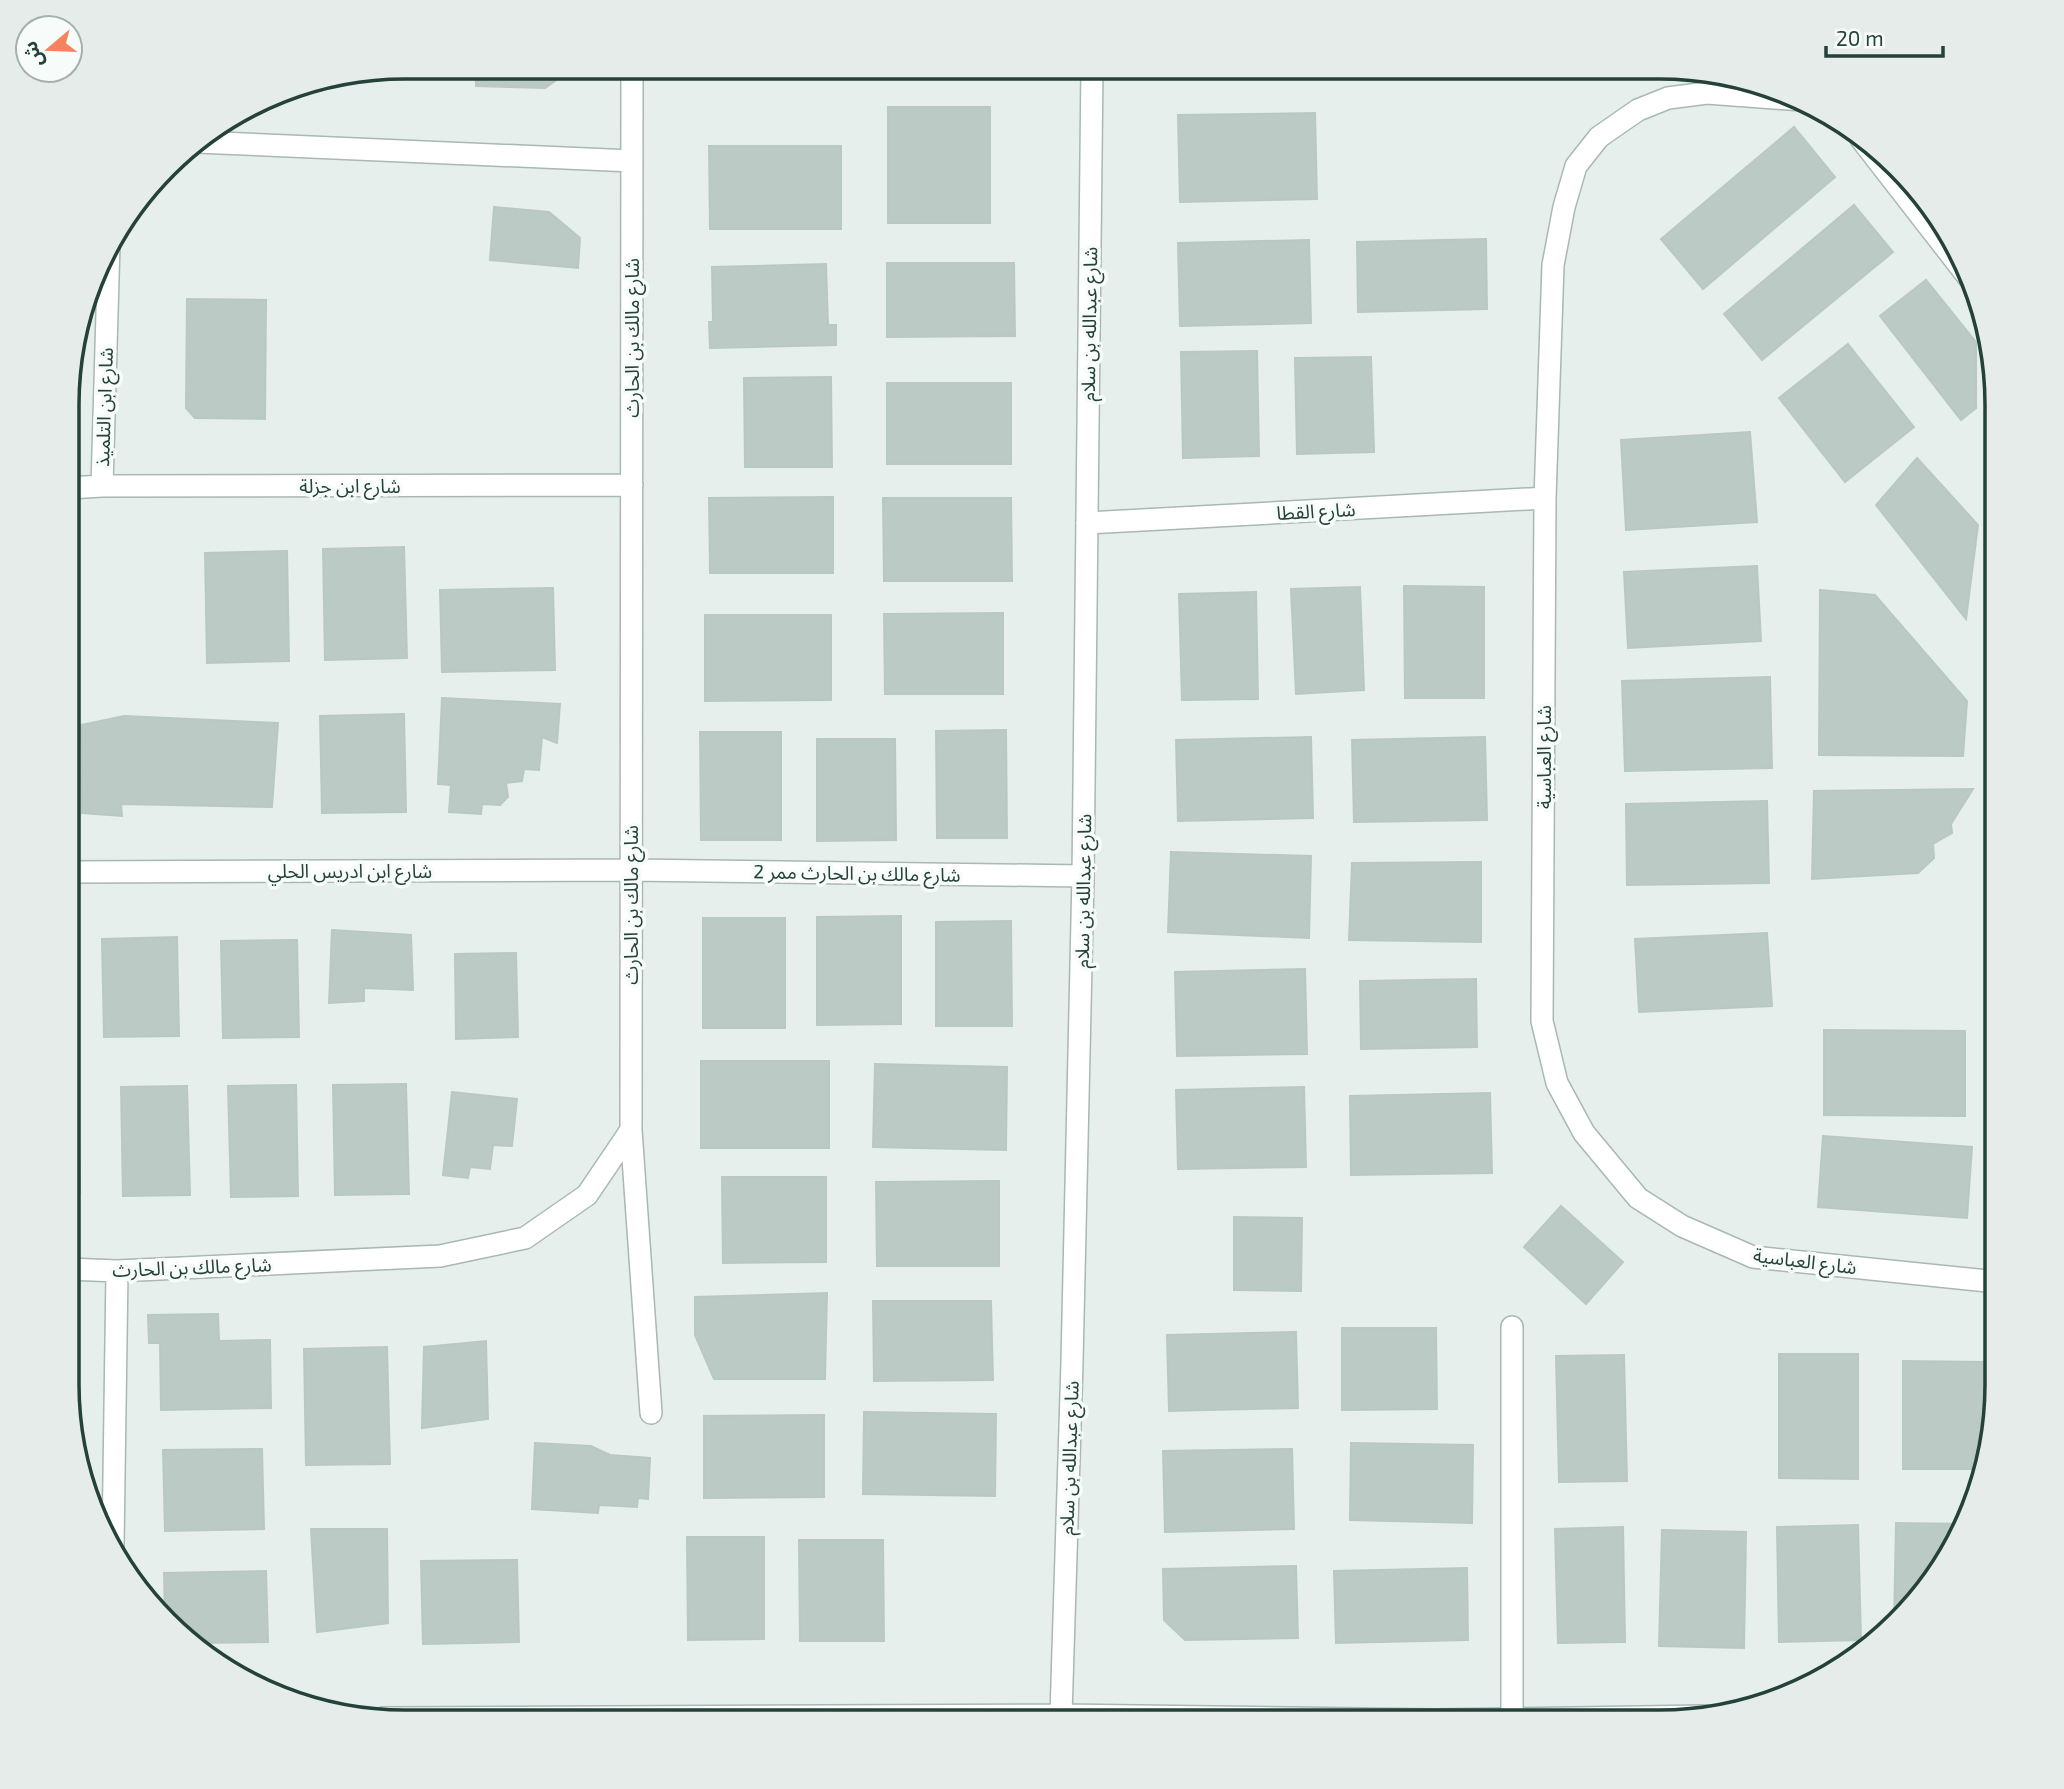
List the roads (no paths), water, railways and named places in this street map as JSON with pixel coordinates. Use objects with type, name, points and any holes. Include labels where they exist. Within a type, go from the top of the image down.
[{"type":"street","name":"شارع مالك بن الحارث","points":[[79,1269],[117,1271],[440,1256],[525,1238],[587,1195],[631,1130],[632,79]]},
{"type":"street","name":"شارع عبدالله بن سلام","points":[[1061,1710],[1083,876],[1092,79]]},
{"type":"street","name":"شارع العباسية","points":[[1768,97],[1707,93],[1668,99],[1638,110],[1598,137],[1576,166],[1564,207],[1553,265],[1545,498],[1542,1021],[1556,1083],[1584,1133],[1638,1198],[1682,1226],[1753,1257],[1985,1281]]},
{"type":"street","points":[[211,143],[632,161]]},
{"type":"street","points":[[1884,169],[1944,246]]},
{"type":"street","name":"شارع ابن التلميذ","points":[[102,486],[108,270]]},
{"type":"street","name":"شارع ابن جزلة","points":[[79,487],[632,485]]},
{"type":"street","name":"شارع القطا","points":[[1087,523],[1545,498]]},
{"type":"street","name":"شارع ابن ادريس الحلي","points":[[79,872],[631,870]]},
{"type":"street","name":"شارع مالك بن الحارث ممر 2","points":[[631,870],[1083,876]]},
{"type":"street","points":[[631,1130],[651,1413]]},
{"type":"street","points":[[113,1530],[117,1271]]},
{"type":"street","points":[[1512,1327],[1512,1710]]}]
